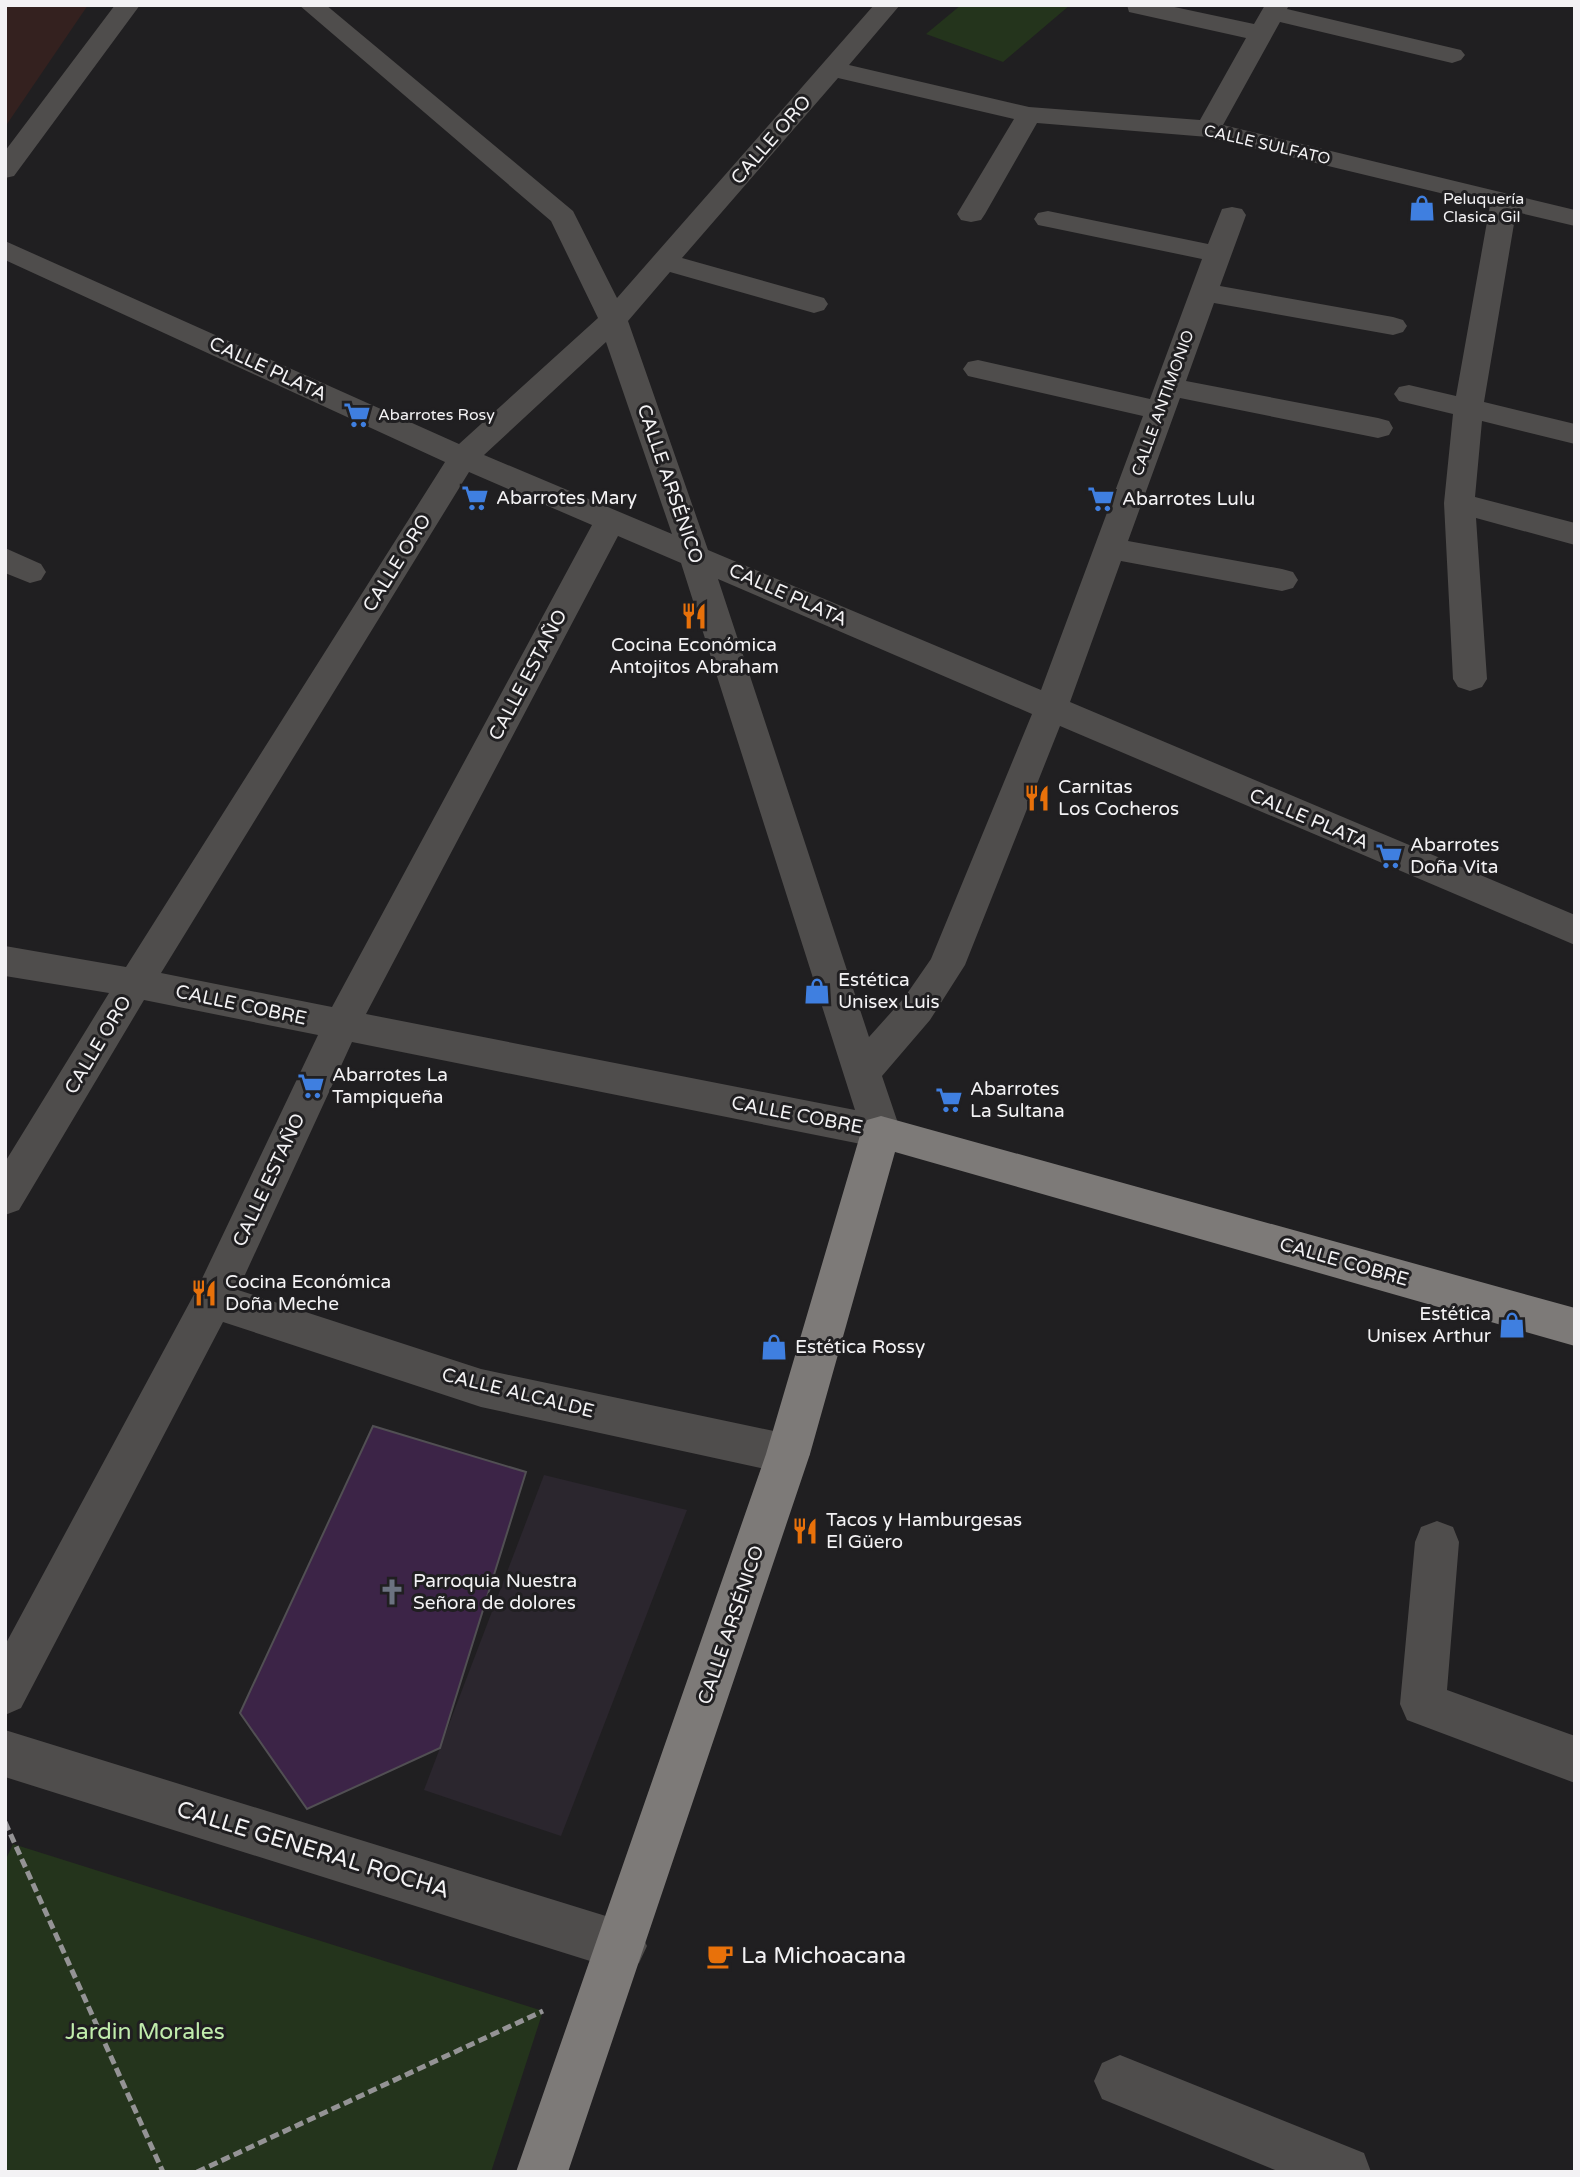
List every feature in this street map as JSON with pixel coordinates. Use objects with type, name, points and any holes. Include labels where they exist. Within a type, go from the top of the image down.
[{"type":"main road","name":"CALLE COBRE","points":[[881,1132],[1575,1326]]},
{"type":"main road","name":"CALLE ARSÉNICO","points":[[542,2172],[622,1946],[788,1454],[881,1132]]},
{"type":"street","points":[[5,170],[128,5]]},
{"type":"street","name":"CALLE ARSÉNICO","points":[[311,5],[563,217],[614,320],[694,554],[881,1132]]},
{"type":"street","name":"CALLE ORO","points":[[5,1198],[135,983],[463,458],[614,320],[888,5]]},
{"type":"street","points":[[1138,7],[1270,17],[1452,55]]},
{"type":"street","points":[[1209,129],[1270,17]]},
{"type":"street","name":"CALLE SULFATO","points":[[832,69],[1028,115],[1209,129],[1575,218]]},
{"type":"street","points":[[971,214],[1028,115]]},
{"type":"street","points":[[1470,678],[1459,503],[1468,409],[1504,202]]},
{"type":"street","name":"CALLE ANTIMONIO","points":[[1050,710],[1232,215]]},
{"type":"street","points":[[1048,219],[1217,254]]},
{"type":"street","name":"CALLE PLATA","points":[[5,249],[463,458],[694,554],[1050,710],[1575,931]]},
{"type":"street","points":[[666,261],[814,304]]},
{"type":"street","points":[[1203,292],[1393,326]]},
{"type":"street","points":[[978,369],[1166,399],[1378,428]]},
{"type":"street","points":[[1409,394],[1575,434]]},
{"type":"street","points":[[1459,503],[1575,534]]},
{"type":"street","name":"CALLE ESTAÑO","points":[[5,1692],[213,1300],[341,1025],[611,519]]},
{"type":"street","points":[[1109,548],[1282,580]]},
{"type":"street","points":[[862,1072],[917,1009],[947,965],[1050,710]]},
{"type":"street","name":"CALLE COBRE","points":[[5,961],[135,983],[881,1132]]},
{"type":"street","name":"CALLE ALCALDE","points":[[213,1300],[481,1388],[788,1454]]},
{"type":"street","points":[[1437,1542],[1423,1704],[1575,1760]]},
{"type":"street","name":"CALLE GENERAL ROCHA","points":[[5,1753],[622,1946]]},
{"type":"street","points":[[1121,2081],[1345,2172]]},
{"type":"path","points":[[5,1822],[163,2172]]},
{"type":"path","points":[[197,2172],[543,2011],[553,2003]]},
{"type":"shaded area","points":[[5,5],[88,5],[5,127]]},
{"type":"shaded area","points":[[544,1475],[687,1510],[561,1836],[424,1790]]},
{"type":"green space","points":[[961,5],[1070,5],[1003,62],[926,34]]},
{"type":"green space","name":"Jardin Morales","points":[[13,1844],[543,2011],[491,2172],[5,2172],[5,1861]]},
{"type":"building","name":"Parroquia Nuestra Señora de dolores","points":[[373,1426],[526,1472],[440,1748],[307,1809],[240,1713]]},
{"type":"place","name":"Peluquería Clasica Gil","points":[[1422,208]]},
{"type":"place","name":"Abarrotes Rosy","points":[[357,415]]},
{"type":"place","name":"Abarrotes Mary","points":[[475,498]]},
{"type":"place","name":"Abarrotes Lulu","points":[[1101,499]]},
{"type":"place","name":"Cocina Económica Antojitos Abraham","points":[[694,616]]},
{"type":"place","name":"Carnitas Los Cocheros","points":[[1037,798]]},
{"type":"place","name":"Abarrotes Doña Vita","points":[[1389,856]]},
{"type":"place","name":"Estética Unisex Luis","points":[[817,991]]},
{"type":"place","name":"Abarrotes La Tampiqueña","points":[[311,1086]]},
{"type":"place","name":"Abarrotes La Sultana","points":[[949,1100]]},
{"type":"place","name":"Cocina Económica Doña Meche","points":[[204,1293]]},
{"type":"place","name":"Estética Unisex Arthur","points":[[1512,1325]]},
{"type":"place","name":"Estética Rossy","points":[[774,1347]]},
{"type":"place","name":"Tacos y Hamburgesas El Güero","points":[[805,1531]]},
{"type":"place","name":"Parroquia Nuestra Señora de dolores","points":[[392,1592]]},
{"type":"place","name":"La Michoacana","points":[[720,1956]]}]
